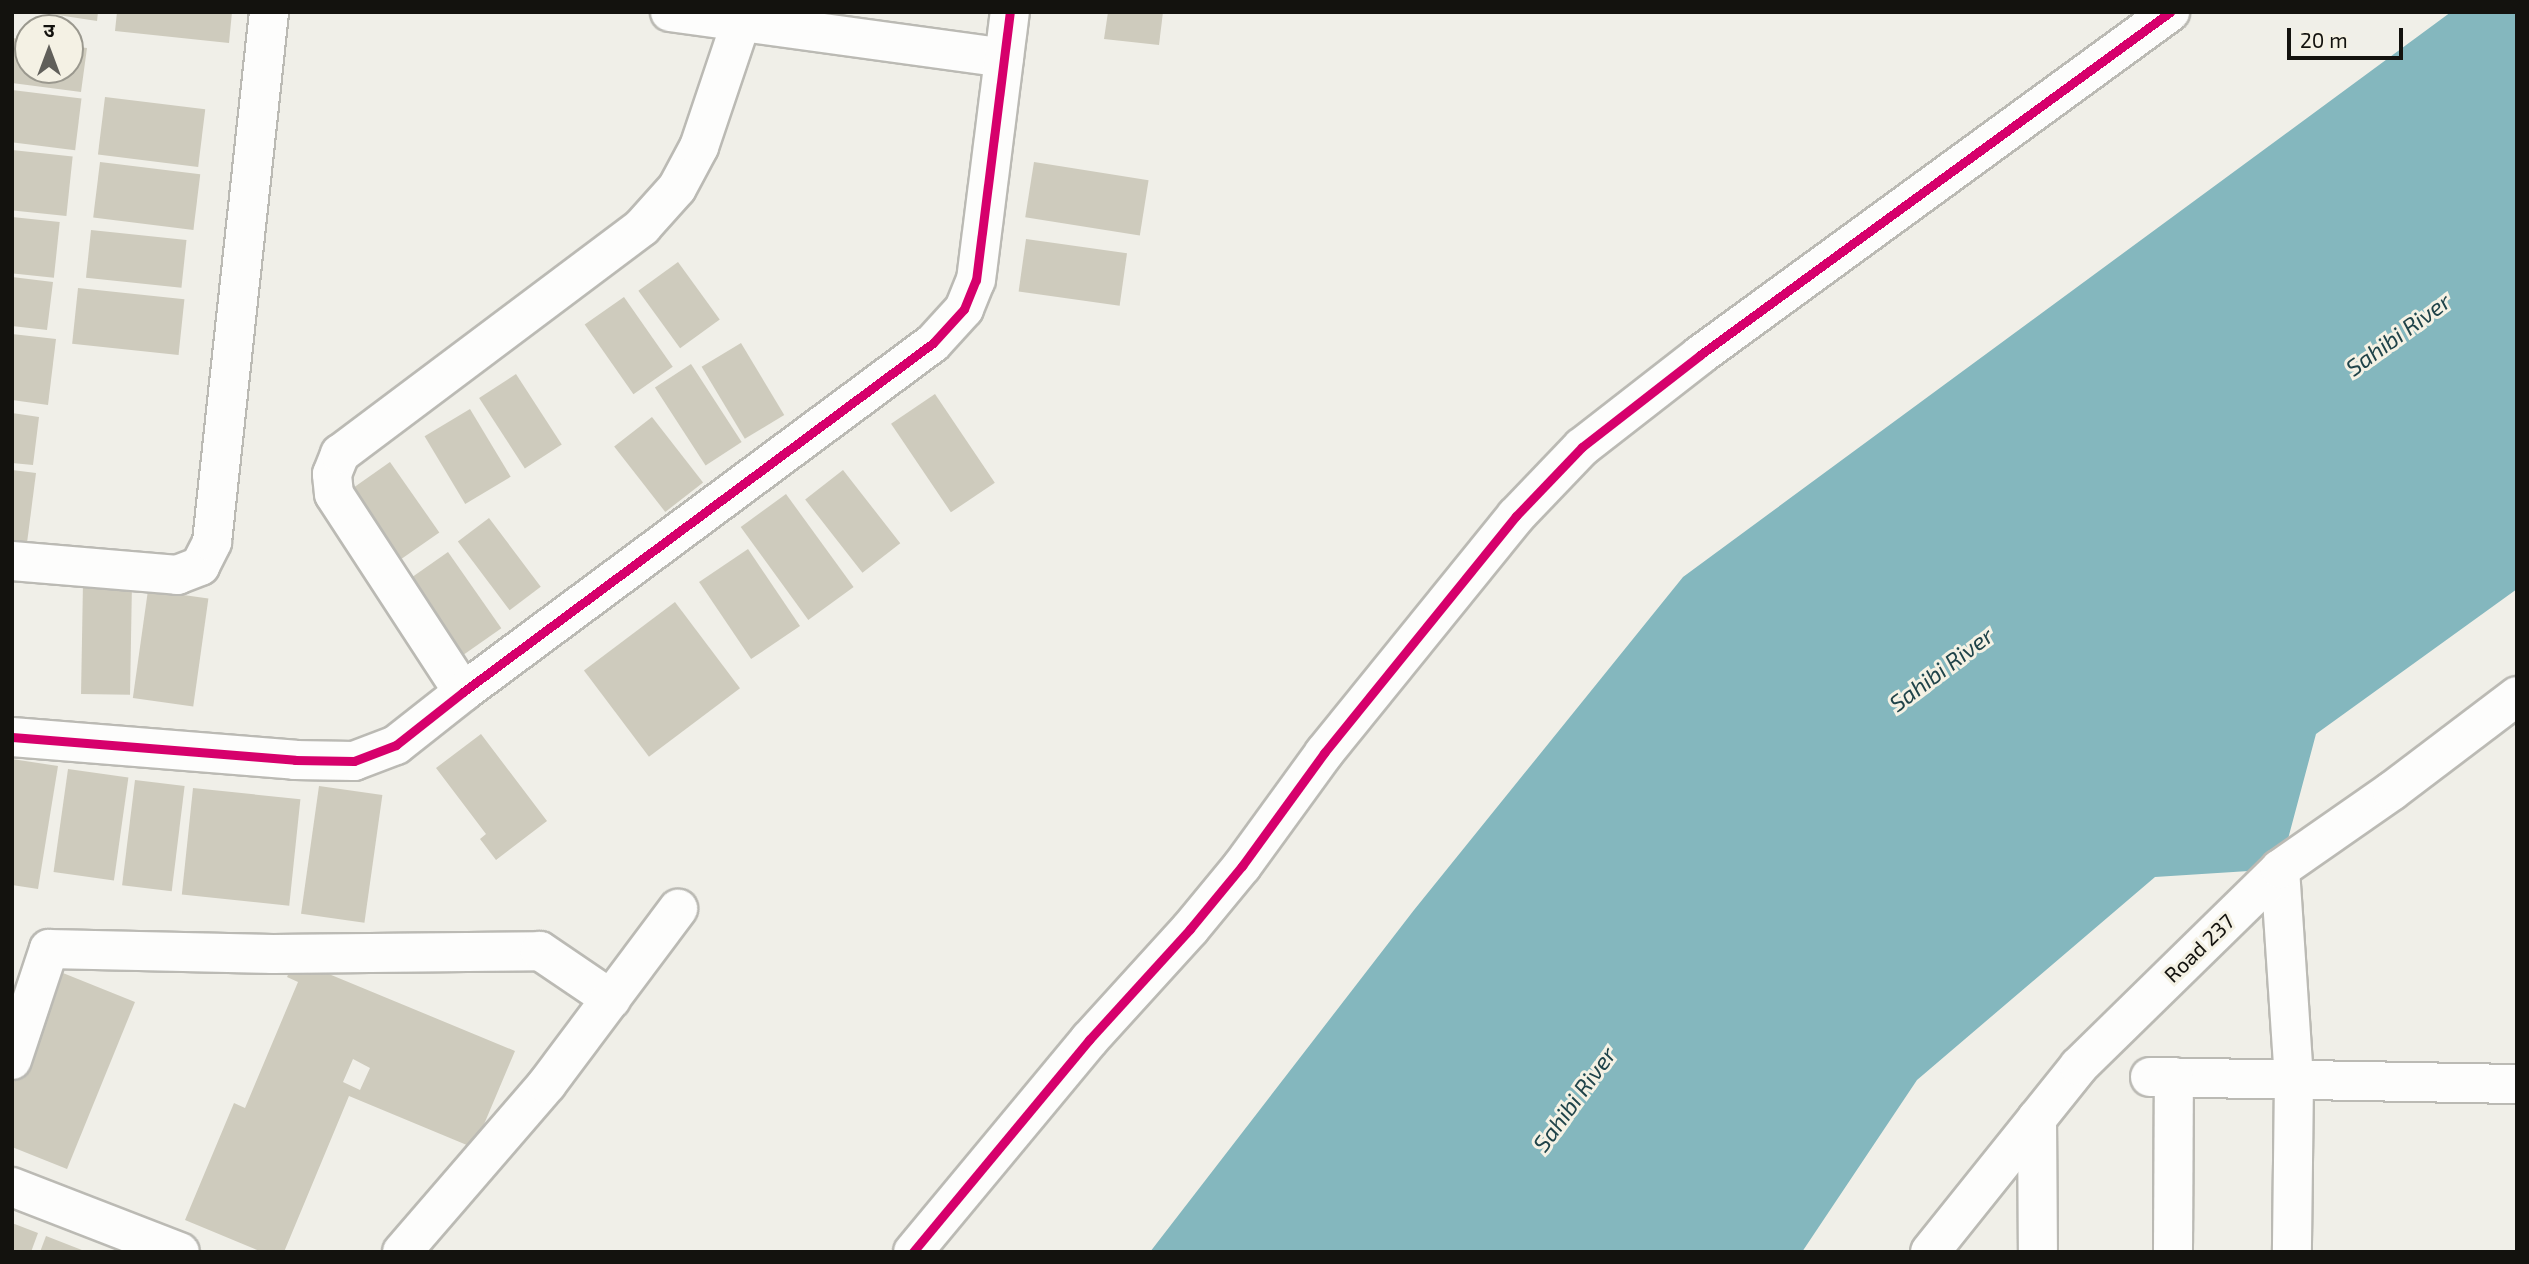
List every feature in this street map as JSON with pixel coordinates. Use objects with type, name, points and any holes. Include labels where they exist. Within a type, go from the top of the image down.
[{"type":"street","points":[[12,561],[177,575],[200,566],[212,542],[269,12]]},
{"type":"street","points":[[670,12],[1004,58]]},
{"type":"street","points":[[12,737],[295,760],[354,761],[396,745],[463,692],[933,343],[964,309],[975,281],[1010,12]]},
{"type":"street","points":[[913,1252],[1089,1040],[1190,929],[1242,866],[1324,753],[1516,516],[1583,447],[1700,355],[2170,12]]},
{"type":"street","points":[[463,692],[334,494],[332,474],[340,454],[642,227],[677,188],[699,147],[741,22]]},
{"type":"street","name":"Road 237","points":[[1930,1252],[2079,1066],[2280,869],[2392,791],[2517,696]]},
{"type":"street","points":[[2280,869],[2294,1080],[2292,1252]]},
{"type":"street","points":[[402,1252],[547,1084],[678,909]]},
{"type":"street","points":[[12,1060],[49,949],[273,954],[540,951],[611,999]]},
{"type":"street","points":[[2173,1252],[2162,1077],[2517,1084]]},
{"type":"street","points":[[2037,1118],[2038,1252]]},
{"type":"street","points":[[12,1187],[180,1252]]},
{"type":"water","name":"Sahibi River","points":[[2451,12],[2517,12],[2517,589],[2316,734],[2280,869],[2155,877],[1917,1080],[1802,1252],[1150,1252],[1414,910],[1683,577]]},
{"type":"building","points":[[38,12],[98,12],[97,21],[84,19],[84,14]]},
{"type":"building","points":[[117,12],[232,12],[229,43],[115,31]]},
{"type":"building","points":[[1108,12],[1163,12],[1159,45],[1104,39]]},
{"type":"building","points":[[12,38],[14,83],[12,83]]},
{"type":"building","points":[[84,48],[87,48],[84,70]]},
{"type":"building","points":[[20,84],[82,84],[81,92]]},
{"type":"building","points":[[12,90],[81,99],[75,150],[12,142]]},
{"type":"building","points":[[105,97],[205,109],[198,167],[98,155]]},
{"type":"building","points":[[12,150],[73,156],[66,216],[12,210]]},
{"type":"building","points":[[100,162],[200,174],[193,230],[93,218]]},
{"type":"building","points":[[1034,162],[1149,180],[1140,235],[1025,217]]},
{"type":"building","points":[[12,217],[60,222],[54,278],[12,273]]},
{"type":"building","points":[[91,230],[186,240],[181,288],[86,278]]},
{"type":"building","points":[[1026,239],[1127,253],[1120,306],[1019,291]]},
{"type":"building","points":[[678,262],[720,319],[680,348],[638,291]]},
{"type":"building","points":[[12,277],[53,282],[47,330],[12,326]]},
{"type":"building","points":[[78,288],[184,299],[179,355],[72,344]]},
{"type":"building","points":[[624,297],[673,367],[633,394],[585,325]]},
{"type":"building","points":[[12,334],[56,339],[48,405],[12,400]]},
{"type":"building","points":[[741,343],[784,415],[745,439],[702,367]]},
{"type":"building","points":[[691,364],[742,442],[706,465],[655,387]]},
{"type":"building","points":[[516,374],[562,444],[525,468],[479,398]]},
{"type":"building","points":[[935,394],[995,483],[951,512],[891,424]]},
{"type":"building","points":[[470,409],[511,477],[465,504],[425,436]]},
{"type":"building","points":[[12,413],[39,417],[33,465],[12,463]]},
{"type":"building","points":[[652,417],[703,482],[665,512],[614,447]]},
{"type":"building","points":[[390,462],[439,532],[402,559],[352,488]]},
{"type":"building","points":[[12,470],[36,473],[27,543],[12,541]]},
{"type":"building","points":[[843,470],[900,543],[862,573],[805,500]]},
{"type":"building","points":[[786,494],[854,587],[808,620],[741,527]]},
{"type":"building","points":[[489,518],[541,587],[510,610],[458,541]]},
{"type":"building","points":[[748,549],[800,626],[751,659],[699,582]]},
{"type":"building","points":[[448,552],[501,628],[460,657],[406,581]]},
{"type":"building","points":[[83,582],[132,583],[130,695],[81,694]]},
{"type":"building","points":[[148,590],[208,598],[193,706],[133,698]]},
{"type":"building","points":[[675,602],[740,688],[649,757],[584,671]]},
{"type":"building","points":[[481,734],[547,821],[496,860],[480,839],[486,834],[436,768]]},
{"type":"building","points":[[12,759],[58,766],[38,889],[12,885]]},
{"type":"building","points":[[68,769],[128,777],[114,880],[54,872]]},
{"type":"building","points":[[135,780],[185,786],[172,891],[122,885]]},
{"type":"building","points":[[319,786],[382,795],[364,923],[301,914]]},
{"type":"building","points":[[193,788],[300,799],[289,906],[182,894]]},
{"type":"building","points":[[295,960],[515,1051],[474,1148],[349,1096],[284,1252],[262,1252],[185,1220],[234,1103],[245,1108],[298,982],[287,977]],"holes":[[[353,1059],[370,1068],[360,1090],[343,1082]]]},
{"type":"building","points":[[58,971],[135,1002],[67,1169],[12,1147],[12,1085]]},
{"type":"building","points":[[12,1223],[38,1233],[31,1252],[12,1252]]},
{"type":"building","points":[[46,1236],[87,1252],[40,1252]]},
{"type":"cycle path","points":[[12,737],[295,760],[354,761],[396,745],[463,692],[933,343],[964,309],[976,280],[1010,12]]},
{"type":"cycle path","points":[[913,1252],[1089,1040],[1190,929],[1242,866],[1324,753],[1516,516],[1582,447],[1700,355],[2170,12]]}]
